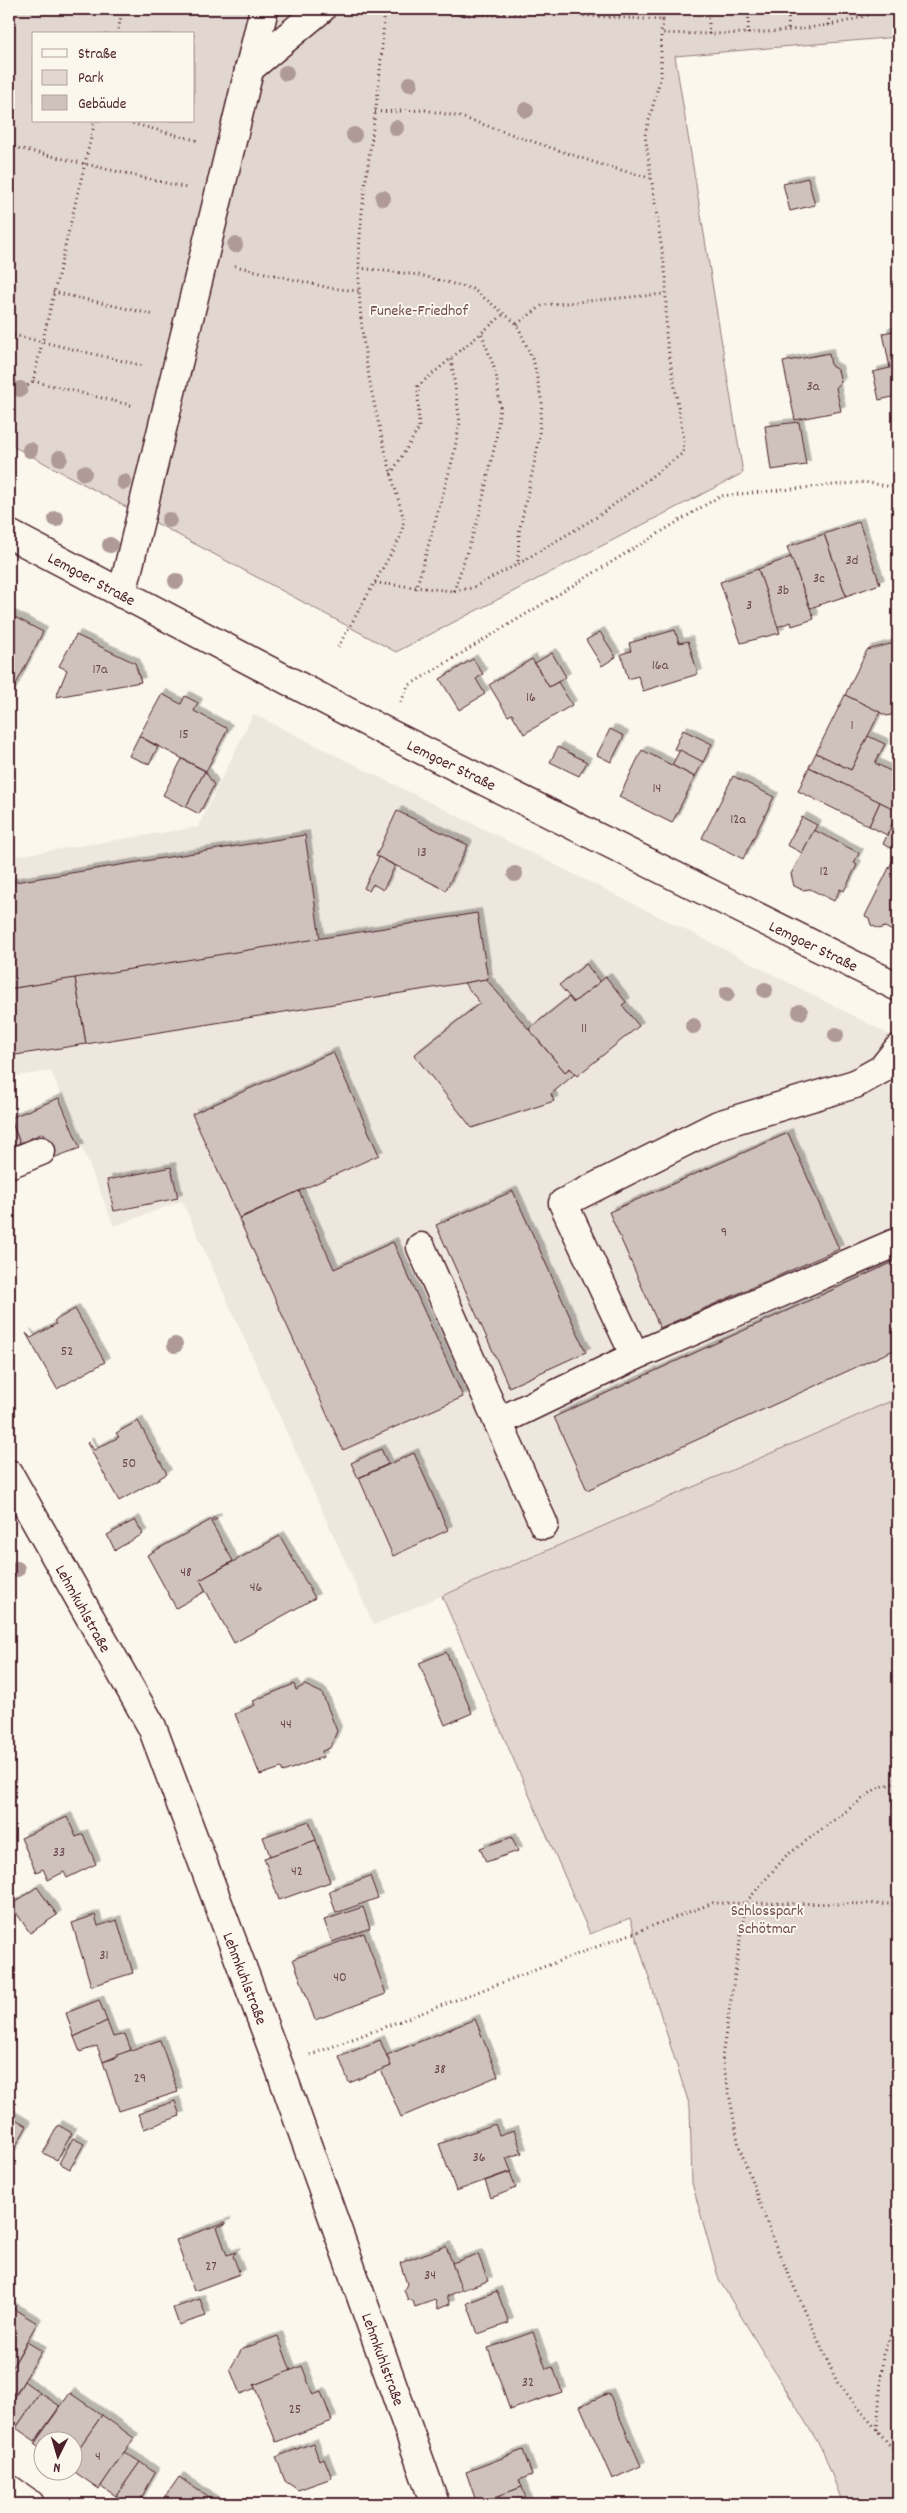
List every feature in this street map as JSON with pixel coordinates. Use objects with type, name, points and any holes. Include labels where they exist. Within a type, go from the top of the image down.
[{"type":"street","points":[[122,594],[217,196],[264,9]]},
{"type":"street","points":[[250,69],[321,9]]},
{"type":"street","name":"Lemgoer Straße","points":[[9,534],[386,732],[898,987]]},
{"type":"street","points":[[635,1356],[563,1203],[718,1125],[855,1084],[882,1069],[898,1049]]},
{"type":"street","points":[[9,1164],[41,1151]]},
{"type":"street","points":[[498,1422],[635,1356],[893,1244]]},
{"type":"street","points":[[421,1247],[544,1525]]},
{"type":"street","name":"Lehmkuhlstraße","points":[[9,1474],[152,1727],[279,2066],[435,2504]]},
{"type":"street","points":[[9,2489],[30,2504]]},
{"type":"path","points":[[117,32],[123,9]]},
{"type":"path","points":[[338,647],[401,536],[404,520],[376,417],[362,328],[359,291],[362,198],[375,112],[385,9]]},
{"type":"path","points":[[445,9],[460,15],[555,14],[662,20]]},
{"type":"path","points":[[555,14],[556,9]]},
{"type":"path","points":[[375,583],[416,589],[453,591],[472,588],[518,564],[600,515],[683,453],[684,440],[666,336],[664,294],[666,278],[645,135],[661,76],[663,9]]},
{"type":"path","points":[[709,9],[709,34]]},
{"type":"path","points":[[748,34],[749,9]]},
{"type":"path","points":[[788,29],[789,9]]},
{"type":"path","points":[[829,25],[830,9]]},
{"type":"path","points":[[661,33],[748,34],[829,25],[887,9]]},
{"type":"path","points":[[375,112],[425,110],[462,117],[650,178]]},
{"type":"path","points":[[9,402],[33,381],[95,122]]},
{"type":"path","points":[[127,122],[229,148]]},
{"type":"path","points":[[9,146],[217,196]]},
{"type":"path","points":[[203,258],[330,288],[359,291]]},
{"type":"path","points":[[359,268],[419,275],[473,290],[517,324],[534,363],[542,403],[538,446],[519,532],[518,564]]},
{"type":"path","points":[[53,292],[187,322]]},
{"type":"path","points":[[517,324],[543,305],[664,294]]},
{"type":"path","points":[[391,474],[419,428],[418,386],[504,314]]},
{"type":"path","points":[[453,591],[479,516],[496,440],[500,407],[496,373],[481,332]]},
{"type":"path","points":[[9,334],[175,374]]},
{"type":"path","points":[[416,589],[453,458],[460,423],[451,358]]},
{"type":"path","points":[[33,381],[165,414]]},
{"type":"path","points":[[386,732],[408,686],[720,496],[864,482],[898,488]]},
{"type":"path","points":[[898,1782],[877,1788],[786,1856],[746,1902],[722,2056],[739,2146],[774,2242],[837,2382],[898,2455]]},
{"type":"path","points":[[279,2066],[713,1903],[898,1904]]},
{"type":"path","points":[[877,2430],[883,2355],[898,2314]]},
{"type":"shaded area","points":[[253,714],[716,945],[898,1039],[898,1398],[374,1625],[182,1201],[114,1226],[51,1071],[9,1077],[9,857],[198,827]]},
{"type":"green space","name":"Funeke-Friedhof","points":[[9,9],[898,9],[898,37],[675,56],[743,473],[396,652],[9,444]]},
{"type":"green space","name":"Schlosspark Schötmar","points":[[898,1398],[898,2504],[843,2504],[823,2451],[719,2280],[692,2183],[690,2107],[630,1918],[590,1934],[442,1596]]},
{"type":"building","points":[[808,178],[815,205],[790,211],[783,184]]},
{"type":"building","points":[[898,330],[898,399],[897,396],[879,400],[873,372],[890,368],[883,333]]},
{"type":"building","points":[[829,353],[831,366],[838,370],[841,382],[836,388],[841,411],[795,420],[783,362]]},
{"type":"building","points":[[799,422],[806,465],[771,470],[765,426]]},
{"type":"building","points":[[859,522],[880,584],[846,596],[824,534]]},
{"type":"building","points":[[824,534],[846,596],[810,608],[787,547]]},
{"type":"building","points":[[791,557],[814,619],[792,626],[791,622],[777,627],[758,569]]},
{"type":"building","points":[[758,569],[780,633],[741,643],[720,582]]},
{"type":"building","points":[[9,614],[43,632],[11,694],[9,693]]},
{"type":"building","points":[[675,630],[679,643],[688,641],[698,674],[643,691],[638,676],[628,679],[621,654],[631,651],[629,643]]},
{"type":"building","points":[[600,632],[616,657],[602,666],[586,640]]},
{"type":"building","points":[[76,635],[135,663],[141,682],[56,697],[67,670],[59,666]]},
{"type":"building","points":[[898,642],[898,713],[887,716],[845,695],[867,650]]},
{"type":"building","points":[[552,653],[566,677],[549,687],[535,663]]},
{"type":"building","points":[[473,659],[483,674],[476,679],[485,694],[459,710],[440,679]]},
{"type":"building","points":[[532,659],[549,687],[558,682],[572,705],[524,734],[512,714],[508,716],[489,685]]},
{"type":"building","points":[[162,694],[181,704],[185,696],[198,703],[194,711],[228,729],[206,771],[139,736]]},
{"type":"building","points":[[845,695],[880,712],[851,770],[816,753]]},
{"type":"building","points":[[610,729],[624,736],[611,762],[597,755]]},
{"type":"building","points":[[683,730],[712,744],[703,762],[674,749]]},
{"type":"building","points":[[139,736],[158,747],[149,764],[129,756]]},
{"type":"building","points":[[868,736],[885,744],[875,763],[898,775],[898,811],[809,767],[816,753],[851,770]]},
{"type":"building","points":[[558,747],[587,762],[579,776],[550,762]]},
{"type":"building","points":[[642,750],[695,777],[672,823],[619,797]]},
{"type":"building","points":[[680,750],[703,762],[695,777],[672,765]]},
{"type":"building","points":[[182,759],[205,771],[186,807],[163,795]]},
{"type":"building","points":[[809,767],[880,802],[869,826],[798,791]]},
{"type":"building","points":[[205,771],[214,785],[199,814],[186,807]]},
{"type":"building","points":[[733,776],[774,797],[743,859],[702,838]]},
{"type":"building","points":[[880,802],[898,811],[887,835],[869,826]]},
{"type":"building","points":[[397,811],[468,845],[446,890],[376,856]]},
{"type":"building","points":[[898,812],[898,872],[889,868],[897,851],[883,844]]},
{"type":"building","points":[[802,817],[817,825],[802,853],[787,845]]},
{"type":"building","points":[[814,830],[859,853],[854,863],[857,865],[844,891],[840,889],[834,901],[810,889],[803,890],[794,886],[791,874]]},
{"type":"building","points":[[305,835],[320,939],[9,989],[9,883]]},
{"type":"building","points":[[379,857],[395,866],[383,890],[373,884],[369,891],[364,888]]},
{"type":"building","points":[[889,868],[898,872],[898,934],[885,927],[879,929],[871,925],[869,918],[865,916]]},
{"type":"building","points":[[477,913],[488,979],[86,1044],[75,978]]},
{"type":"building","points":[[586,964],[600,982],[574,1002],[559,985]]},
{"type":"building","points":[[606,977],[626,1002],[622,1005],[639,1026],[577,1076],[570,1068],[565,1072],[529,1029],[569,997],[573,1003]]},
{"type":"building","points":[[75,978],[86,1044],[9,1056],[9,989]]},
{"type":"building","points":[[486,979],[565,1072],[570,1068],[575,1074],[551,1094],[554,1101],[472,1128],[414,1055],[480,1003],[464,983]]},
{"type":"building","points":[[333,1052],[379,1155],[239,1218],[192,1114]]},
{"type":"building","points":[[59,1098],[80,1148],[53,1158],[43,1133],[20,1143],[10,1118]]},
{"type":"building","points":[[9,1119],[20,1143],[9,1147]]},
{"type":"building","points":[[788,1133],[839,1249],[660,1328],[609,1212]]},
{"type":"building","points":[[171,1167],[178,1198],[114,1211],[107,1180]]},
{"type":"building","points":[[299,1191],[334,1269],[393,1242],[463,1397],[343,1450],[239,1219]]},
{"type":"building","points":[[513,1191],[586,1352],[509,1387],[436,1225]]},
{"type":"building","points":[[898,1260],[898,1348],[587,1490],[554,1417]]},
{"type":"building","points":[[75,1309],[105,1362],[57,1389],[26,1333],[31,1338],[56,1324],[54,1321]]},
{"type":"building","points":[[138,1421],[167,1474],[119,1501],[87,1443],[89,1442],[94,1450],[119,1437],[116,1433]]},
{"type":"building","points":[[381,1449],[388,1464],[358,1478],[351,1463]]},
{"type":"building","points":[[414,1453],[448,1530],[393,1556],[359,1478]]},
{"type":"building","points":[[216,1517],[217,1519],[211,1522],[233,1561],[200,1580],[206,1591],[176,1608],[147,1555]]},
{"type":"building","points":[[135,1520],[143,1534],[115,1550],[107,1535]]},
{"type":"building","points":[[280,1536],[315,1598],[234,1643],[200,1580]]},
{"type":"building","points":[[446,1652],[472,1713],[445,1725],[419,1663]]},
{"type":"building","points":[[294,1684],[296,1690],[305,1685],[322,1693],[337,1731],[330,1748],[322,1751],[323,1757],[283,1772],[281,1768],[260,1775],[235,1714],[255,1705],[253,1701]]},
{"type":"building","points":[[67,1817],[76,1837],[83,1834],[96,1864],[67,1878],[64,1872],[48,1880],[43,1869],[36,1872],[21,1838]]},
{"type":"building","points":[[309,1821],[316,1840],[270,1856],[263,1837]]},
{"type":"building","points":[[512,1837],[518,1851],[486,1862],[480,1848]]},
{"type":"building","points":[[316,1840],[330,1882],[279,1900],[264,1858]]},
{"type":"building","points":[[370,1876],[378,1898],[336,1913],[329,1891]]},
{"type":"building","points":[[37,1887],[57,1915],[30,1933],[11,1905]]},
{"type":"building","points":[[363,1907],[370,1928],[332,1942],[324,1920]]},
{"type":"building","points":[[95,1915],[98,1926],[117,1920],[133,1973],[91,1986],[72,1923]]},
{"type":"building","points":[[364,1933],[386,1994],[315,2020],[293,1959]]},
{"type":"building","points":[[99,2000],[107,2021],[74,2037],[66,2013]]},
{"type":"building","points":[[475,2019],[498,2076],[401,2117],[381,2070],[391,2066],[387,2055]]},
{"type":"building","points":[[107,2021],[113,2037],[125,2034],[131,2050],[103,2062],[97,2046],[80,2052],[74,2037]]},
{"type":"building","points":[[160,2040],[178,2092],[119,2111],[103,2062]]},
{"type":"building","points":[[380,2040],[391,2066],[349,2083],[339,2057]]},
{"type":"building","points":[[175,2101],[180,2116],[144,2129],[138,2114]]},
{"type":"building","points":[[9,2115],[27,2126],[9,2158]]},
{"type":"building","points":[[495,2124],[499,2135],[514,2130],[522,2153],[506,2158],[511,2171],[456,2191],[439,2144]]},
{"type":"building","points":[[58,2125],[72,2133],[57,2160],[43,2153]]},
{"type":"building","points":[[73,2138],[84,2144],[70,2169],[59,2163]]},
{"type":"building","points":[[510,2172],[516,2188],[491,2198],[485,2181]]},
{"type":"building","points":[[226,2222],[226,2224],[217,2227],[227,2255],[236,2252],[233,2256],[240,2274],[194,2291],[176,2240]]},
{"type":"building","points":[[446,2246],[462,2290],[447,2296],[450,2304],[438,2309],[435,2300],[415,2307],[413,2301],[408,2300],[404,2290],[407,2284],[400,2263]]},
{"type":"building","points":[[478,2254],[488,2281],[462,2290],[452,2263]]},
{"type":"building","points":[[497,2291],[509,2323],[478,2334],[467,2303]]},
{"type":"building","points":[[200,2299],[206,2316],[179,2325],[173,2308]]},
{"type":"building","points":[[9,2306],[37,2323],[9,2373]]},
{"type":"building","points":[[533,2332],[546,2369],[553,2367],[562,2392],[510,2410],[488,2348]]},
{"type":"building","points":[[278,2336],[291,2371],[254,2385],[256,2388],[240,2394],[230,2369],[242,2349]]},
{"type":"building","points":[[27,2342],[42,2351],[16,2394],[9,2390],[9,2373]]},
{"type":"building","points":[[302,2366],[313,2395],[321,2392],[332,2421],[276,2442],[254,2385]]},
{"type":"building","points":[[24,2381],[40,2393],[16,2428],[9,2423],[9,2408]]},
{"type":"building","points":[[40,2393],[60,2406],[43,2430],[32,2430],[32,2439],[16,2428]]},
{"type":"building","points":[[70,2393],[102,2415],[82,2444],[82,2430],[44,2430]]},
{"type":"building","points":[[609,2393],[641,2466],[612,2479],[580,2406]]},
{"type":"building","points":[[102,2415],[134,2438],[99,2489],[82,2477],[82,2444]]},
{"type":"building","points":[[313,2443],[319,2460],[324,2458],[332,2478],[298,2490],[285,2481],[276,2457]]},
{"type":"building","points":[[523,2450],[532,2475],[519,2480],[522,2487],[477,2504],[466,2472]]},
{"type":"building","points":[[124,2452],[140,2462],[116,2496],[101,2486]]},
{"type":"building","points":[[140,2462],[155,2473],[138,2504],[128,2504],[116,2496]]},
{"type":"building","points":[[179,2477],[218,2504],[160,2504]]},
{"type":"building","points":[[522,2487],[528,2504],[477,2504]]}]
